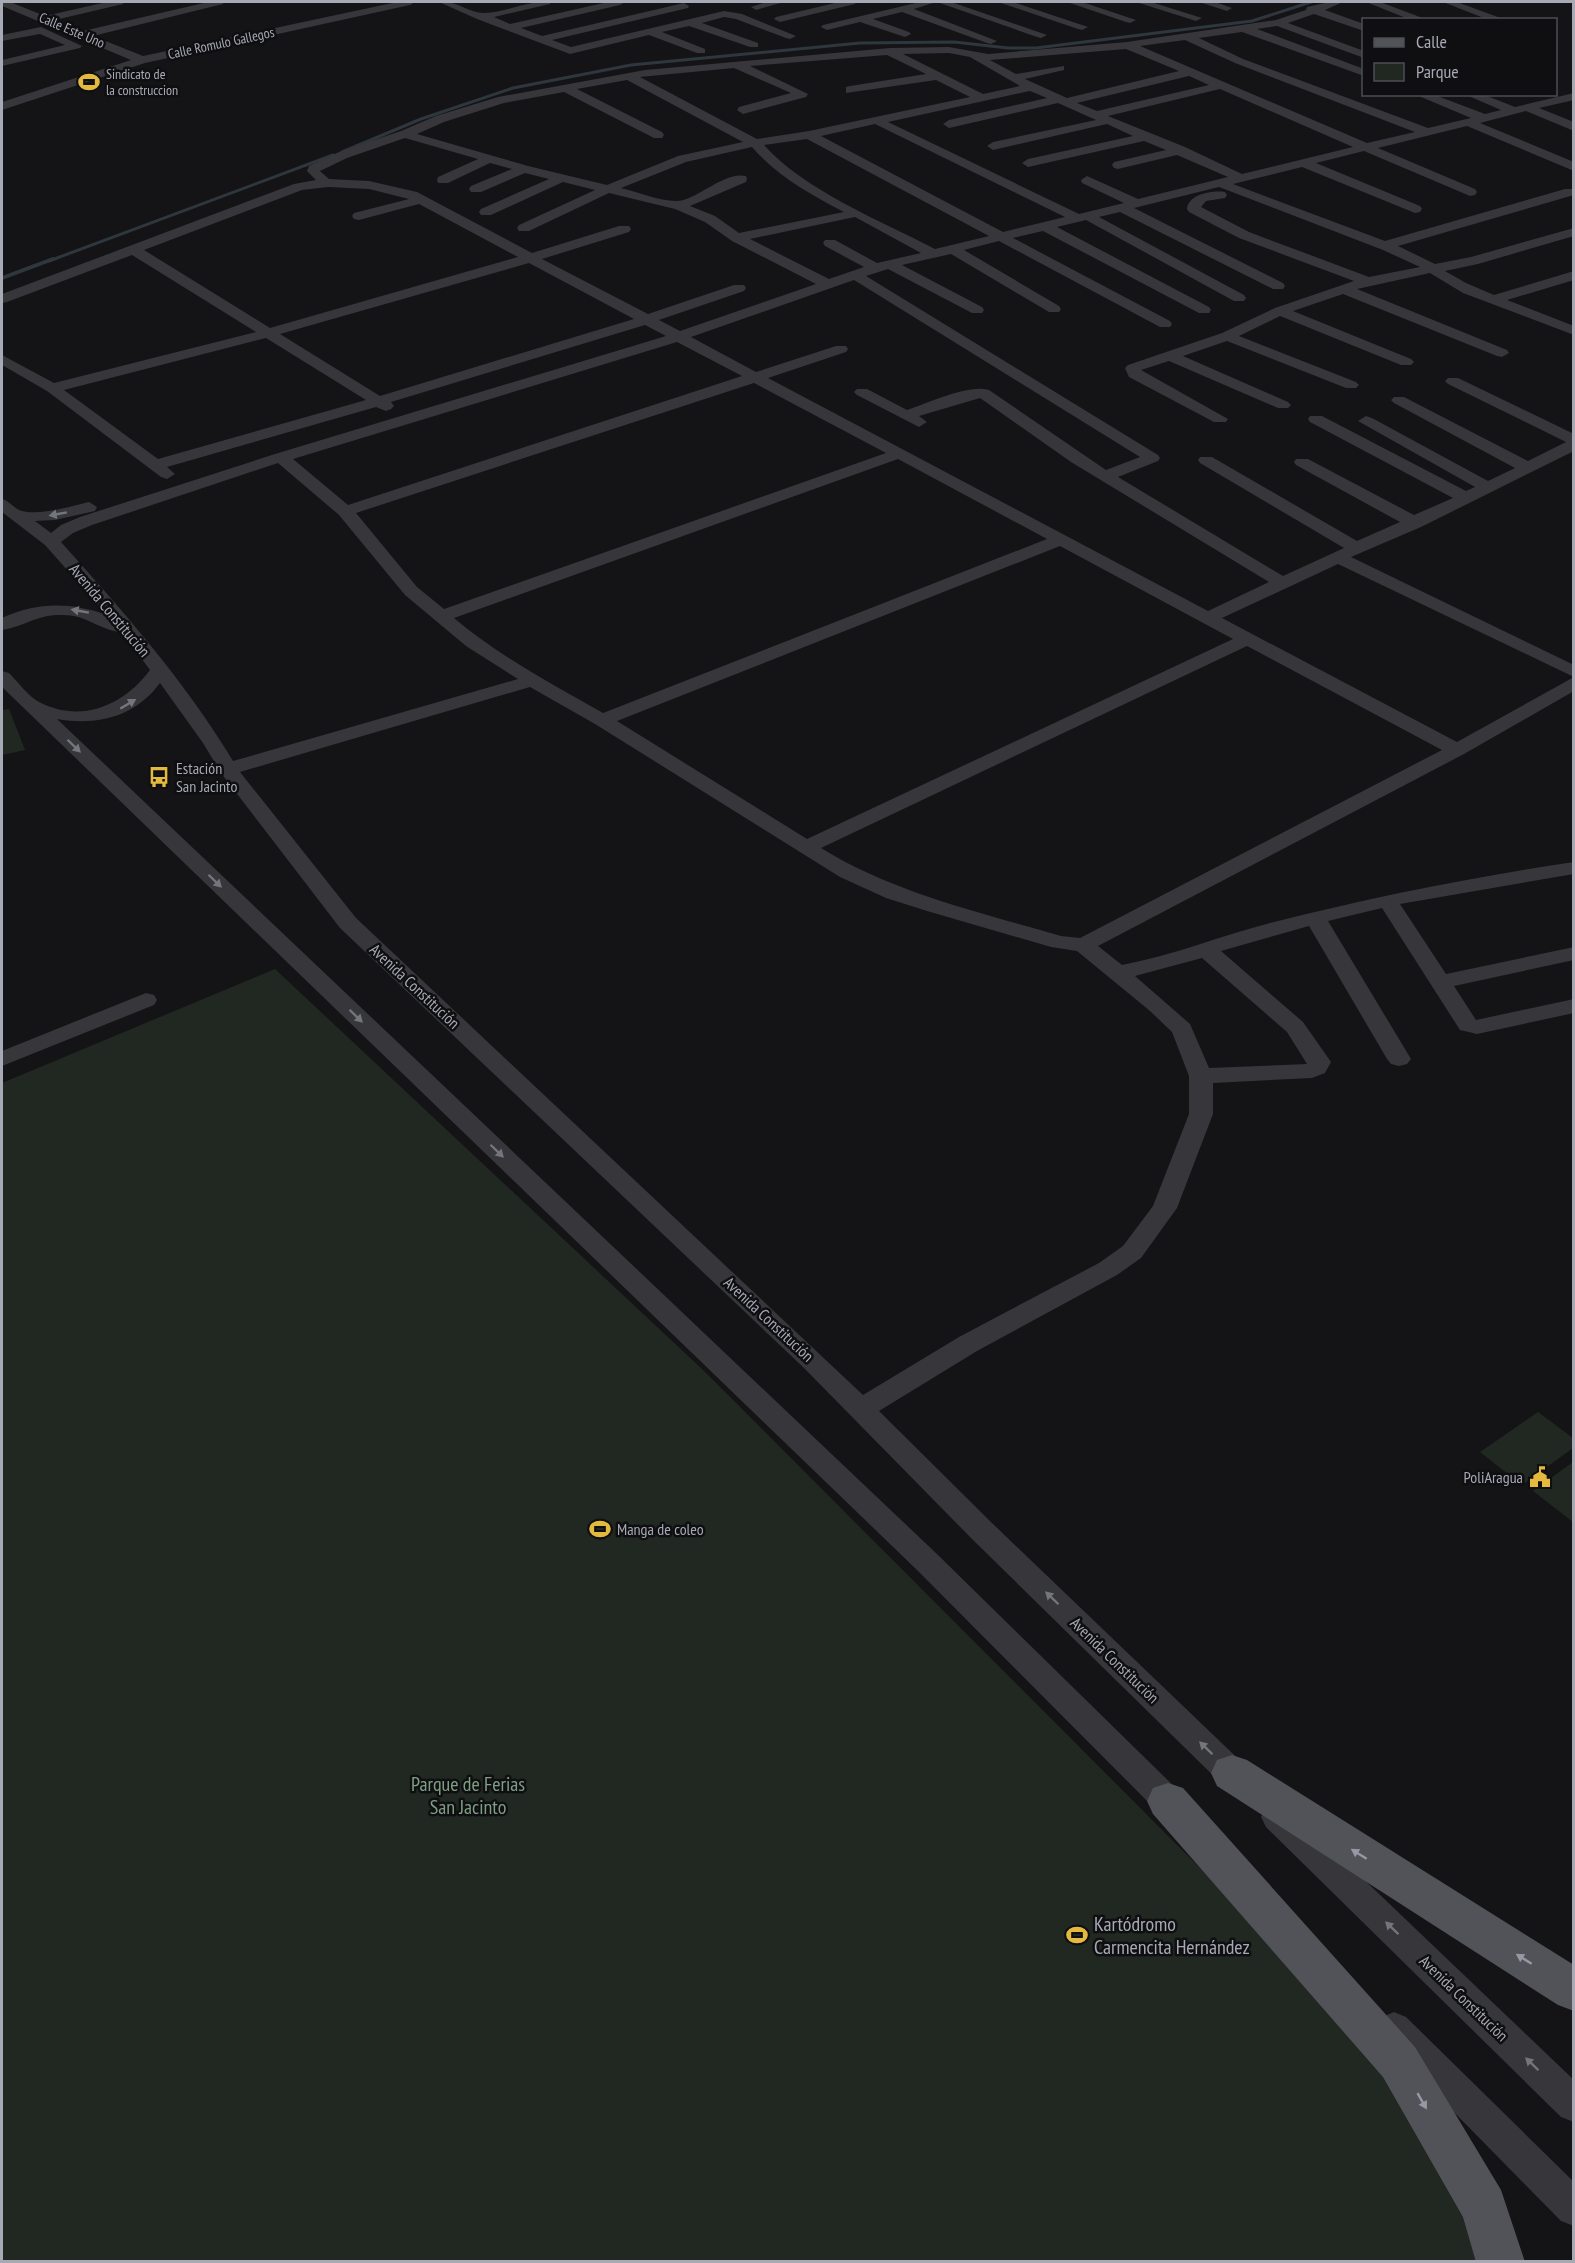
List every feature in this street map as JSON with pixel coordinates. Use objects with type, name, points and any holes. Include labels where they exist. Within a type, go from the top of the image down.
[{"type":"main road","points":[[1232,1773],[1574,1990]]},
{"type":"main road","points":[[1168,1801],[1399,2062],[1484,2207],[1501,2262]]},
{"type":"street","name":"Calle Este Uno","points":[[2,2],[43,25],[58,26],[142,60]]},
{"type":"street","points":[[2,38],[119,2]]},
{"type":"street","points":[[163,2],[185,10]]},
{"type":"street","points":[[82,35],[219,2]]},
{"type":"street","name":"Calle Romulo Gallegos","points":[[2,106],[142,60],[410,2]]},
{"type":"street","points":[[449,4],[474,2]]},
{"type":"street","points":[[481,17],[546,2]]},
{"type":"street","points":[[510,27],[620,2]]},
{"type":"street","points":[[756,7],[779,2]]},
{"type":"street","points":[[780,19],[851,2]]},
{"type":"street","points":[[827,27],[931,2]]},
{"type":"street","points":[[942,2],[1041,35]]},
{"type":"street","points":[[1003,2],[1082,27]]},
{"type":"street","points":[[1072,2],[1130,20]]},
{"type":"street","points":[[1141,2],[1196,18]]},
{"type":"street","points":[[1204,2],[1227,8]]},
{"type":"street","points":[[326,183],[313,171],[314,169],[343,155],[472,108],[628,76],[766,61],[949,50],[988,57],[1127,45],[1278,23],[1311,9],[1338,2]]},
{"type":"street","points":[[1371,2],[1417,18]]},
{"type":"street","points":[[1448,2],[1495,18]]},
{"type":"street","points":[[449,4],[588,59]]},
{"type":"street","points":[[539,40],[684,6]]},
{"type":"street","points":[[903,9],[992,41]]},
{"type":"street","points":[[1311,9],[1362,27]]},
{"type":"street","points":[[309,14],[324,20]]},
{"type":"street","points":[[570,51],[653,33],[724,14],[790,36]]},
{"type":"street","points":[[861,19],[905,34]]},
{"type":"street","points":[[692,23],[754,45]]},
{"type":"street","points":[[1278,23],[1362,54]]},
{"type":"street","points":[[2,63],[76,46],[43,25]]},
{"type":"street","points":[[1246,29],[1362,72]]},
{"type":"street","points":[[653,33],[701,51]]},
{"type":"street","points":[[1186,36],[1239,61],[1427,132]]},
{"type":"street","points":[[612,42],[630,50]]},
{"type":"street","points":[[1127,45],[1470,192]]},
{"type":"street","points":[[968,53],[1031,87],[1181,150],[1288,211],[1384,246],[1433,269],[1451,282],[1492,300],[1569,326]]},
{"type":"street","points":[[813,70],[895,54],[982,98]]},
{"type":"street","points":[[766,61],[793,72]]},
{"type":"street","points":[[736,64],[802,94],[742,110]]},
{"type":"street","points":[[1014,78],[1060,68]]},
{"type":"street","points":[[949,124],[1191,72]]},
{"type":"street","points":[[628,76],[754,143],[773,163],[820,194],[932,253]]},
{"type":"street","points":[[850,90],[938,76]]},
{"type":"street","points":[[1096,115],[1222,85]]},
{"type":"street","points":[[524,228],[610,188],[682,159],[754,143],[809,135],[877,121],[1031,87]]},
{"type":"street","points":[[565,88],[658,135]]},
{"type":"street","points":[[1425,96],[1483,118]]},
{"type":"street","points":[[1477,96],[1574,127]]},
{"type":"street","points":[[1369,282],[1244,235],[1194,209],[1194,204],[1202,198],[1304,163],[1565,96]]},
{"type":"street","points":[[993,146],[1111,120]]},
{"type":"street","points":[[877,121],[1084,218],[1239,298]]},
{"type":"street","points":[[1468,122],[1574,166]]},
{"type":"street","points":[[405,134],[524,169],[679,206],[710,219],[737,238],[828,284]]},
{"type":"street","points":[[809,135],[1165,324]]},
{"type":"street","points":[[1028,163],[1148,136]]},
{"type":"street","points":[[1118,165],[1181,150]]},
{"type":"street","points":[[443,180],[489,159]]},
{"type":"street","points":[[1304,163],[1415,209]]},
{"type":"street","points":[[476,189],[524,169]]},
{"type":"street","points":[[486,212],[561,178]]},
{"type":"street","points":[[679,206],[741,179]]},
{"type":"street","points":[[1087,180],[1137,204]]},
{"type":"street","points":[[2,299],[290,190],[326,183],[376,185],[422,199],[677,337],[1457,750]]},
{"type":"street","points":[[11,510],[42,516],[73,511],[281,457],[677,337],[875,268],[1001,235],[1084,218],[1221,183],[1242,185]]},
{"type":"street","points":[[1384,246],[1570,192]]},
{"type":"street","points":[[359,216],[422,199]]},
{"type":"street","points":[[1123,208],[1278,286]]},
{"type":"street","points":[[737,238],[857,213]]},
{"type":"street","points":[[1045,226],[1203,310]]},
{"type":"street","points":[[52,388],[268,332],[624,229]]},
{"type":"street","points":[[1220,419],[1134,374],[1132,370],[1141,364],[1227,336],[1280,311],[1343,290],[1369,282],[1473,261],[1574,232]]},
{"type":"street","points":[[830,243],[875,268]]},
{"type":"street","points":[[951,248],[1054,309]]},
{"type":"street","points":[[133,249],[408,420]]},
{"type":"street","points":[[891,265],[977,310]]},
{"type":"street","points":[[854,274],[1152,458],[1104,475]]},
{"type":"street","points":[[1492,300],[1574,274]]},
{"type":"street","points":[[155,465],[379,402],[647,321],[739,288]]},
{"type":"street","points":[[1343,290],[1502,353]]},
{"type":"street","points":[[1280,311],[1406,362]]},
{"type":"street","points":[[1227,336],[1351,385]]},
{"type":"street","points":[[345,511],[841,349]]},
{"type":"street","points":[[1170,356],[1283,405]]},
{"type":"street","points":[[2,359],[52,388],[155,465],[170,486]]},
{"type":"street","points":[[1453,381],[1574,442]]},
{"type":"street","points":[[862,392],[913,419],[975,393],[984,393],[1077,459],[1283,583]]},
{"type":"street","points":[[1399,400],[1528,468]]},
{"type":"street","points":[[1316,419],[1466,498]]},
{"type":"street","points":[[1366,421],[1488,488]]},
{"type":"street","points":[[1207,618],[1488,488],[1574,442]]},
{"type":"street","points":[[442,616],[898,454]]},
{"type":"street","points":[[281,457],[345,511],[411,591],[472,642],[532,681],[602,720],[847,873],[894,893],[1059,942],[1083,945],[1182,1029],[1201,1076],[1201,1114],[1165,1208],[1132,1252],[1108,1269],[968,1344],[861,1409]]},
{"type":"street","points":[[1206,460],[1358,549]]},
{"type":"street","points":[[1302,462],[1414,523]]},
{"type":"street","points":[[51,541],[67,529],[86,520],[170,486]]},
{"type":"street","name":"Avenida Constitución","points":[[11,510],[51,541],[133,633],[212,742],[228,769],[348,923],[861,1409],[982,1531],[1574,2105]]},
{"type":"street","points":[[602,720],[1059,540]]},
{"type":"street","points":[[1338,557],[1574,672]]},
{"type":"street","points":[[2,626],[37,611],[53,608],[77,609],[133,633]]},
{"type":"street","points":[[804,848],[1247,639]]},
{"type":"street","points":[[32,705],[74,717],[93,716],[120,709],[142,694],[160,670]]},
{"type":"street","points":[[2,677],[928,1563],[1574,2208]]},
{"type":"street","points":[[228,769],[532,681]]},
{"type":"street","points":[[1083,945],[1457,750],[1574,683]]},
{"type":"street","points":[[1118,973],[1165,963],[1204,948],[1388,901],[1438,890],[1574,868]]},
{"type":"street","points":[[1388,901],[1468,1025],[1472,1027],[1574,1006]]},
{"type":"street","points":[[1316,919],[1399,1059]]},
{"type":"street","points":[[1201,1076],[1312,1071],[1317,1068],[1318,1062],[1295,1027],[1204,948]]},
{"type":"street","points":[[1440,982],[1574,953]]},
{"type":"street","points":[[2,1059],[146,1000]]},
{"type":"green space","points":[[9,709],[25,750],[2,755],[2,710]]},
{"type":"green space","name":"Parque de Ferias San Jacinto","points":[[275,969],[702,1369],[1343,2011],[1421,2106],[1493,2262],[2,2262],[2,1083]]},
{"type":"green space","points":[[1538,1412],[1573,1438],[1573,1448],[1522,1485],[1480,1452]]},
{"type":"green space","points":[[1573,1462],[1573,1522],[1533,1491]]},
{"type":"waterway","points":[[342,152],[421,119],[513,88],[631,65],[860,43],[954,42],[1008,48],[1036,48],[1252,21],[1311,2]]},
{"type":"waterway","points":[[49,261],[333,155]]},
{"type":"waterway","points":[[2,278],[53,259]]},
{"type":"place","name":"Sindicato de la construccion","points":[[89,82]]},
{"type":"place","name":"Estación San Jacinto","points":[[159,777]]},
{"type":"place","name":"PoliAragua","points":[[1540,1477]]},
{"type":"place","name":"Manga de coleo","points":[[600,1529]]},
{"type":"place","name":"Kartódromo Carmencita Hernández","points":[[1077,1935]]}]
